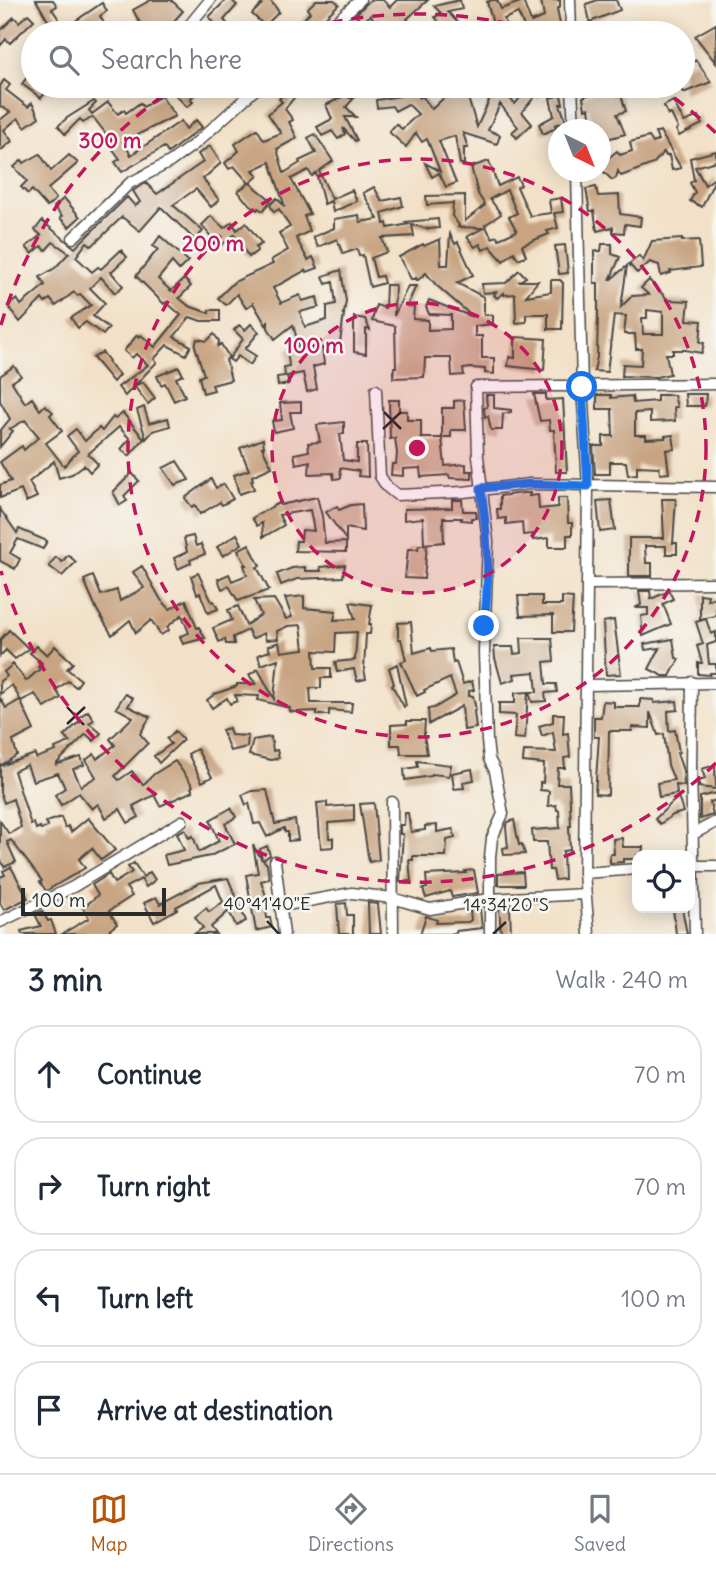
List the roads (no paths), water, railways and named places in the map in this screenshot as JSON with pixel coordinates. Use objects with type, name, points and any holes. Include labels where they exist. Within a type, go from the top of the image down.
[{"type":"street","points":[[193,21],[210,0]]},
{"type":"street","points":[[337,21],[360,0]]},
{"type":"street","points":[[570,0],[571,21]]},
{"type":"street","points":[[74,238],[130,183],[170,162],[196,143],[247,98]]},
{"type":"street","points":[[572,98],[573,119]]},
{"type":"street","points":[[577,182],[582,387],[588,486],[584,873],[589,934]]},
{"type":"street","points":[[490,934],[492,838],[503,814],[487,741],[484,652],[488,542],[478,456],[476,387],[716,384]]},
{"type":"street","points":[[376,390],[380,476],[387,487],[397,495],[464,492],[529,484],[716,487]]},
{"type":"street","points":[[589,584],[716,583]]},
{"type":"street","points":[[692,682],[692,850]]},
{"type":"street","points":[[587,685],[716,683]]},
{"type":"street","points":[[392,802],[393,934]]},
{"type":"street","points":[[0,922],[73,887],[182,821]]},
{"type":"street","points":[[693,834],[716,822]]},
{"type":"street","points":[[275,861],[284,934]]},
{"type":"street","points":[[695,866],[716,866]]},
{"type":"street","points":[[584,873],[632,869]]},
{"type":"street","points":[[281,906],[352,893],[392,898],[430,909],[489,899],[585,894]]},
{"type":"street","points":[[694,913],[695,934]]}]
